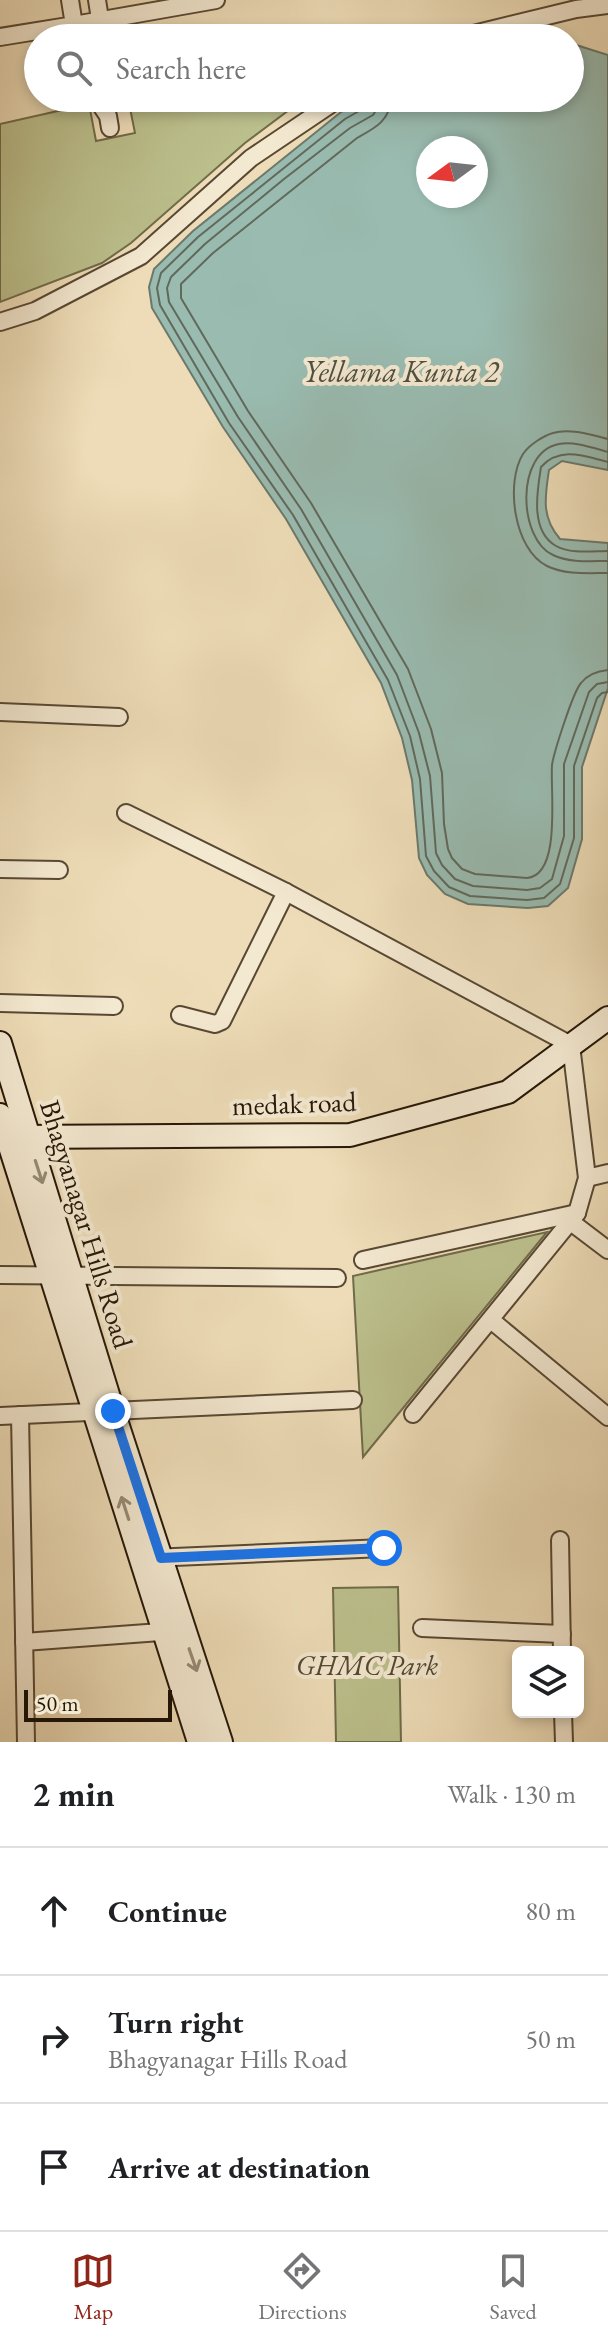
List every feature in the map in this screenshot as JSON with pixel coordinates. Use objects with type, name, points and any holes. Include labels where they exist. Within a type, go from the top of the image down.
[{"type":"main road","name":"medak road","points":[[9,1131],[350,1135],[508,1092],[608,1018]]},
{"type":"main road","name":"Bhagyanagar Hills Road","points":[[0,1043],[9,1131],[50,1275],[103,1411],[174,1631],[199,1742]]},
{"type":"main road","name":"Bhagyanagar Hills Road","points":[[9,1131],[73,1275],[103,1411]]},
{"type":"main road","name":"Bhagyanagar Hills Road","points":[[174,1631],[221,1742]]},
{"type":"street","points":[[70,0],[74,24]]},
{"type":"street","points":[[97,0],[102,24]]},
{"type":"street","points":[[91,24],[101,19],[216,0]]},
{"type":"street","points":[[514,24],[576,9],[608,5]]},
{"type":"street","points":[[0,37],[24,35]]},
{"type":"street","points":[[106,112],[110,128]]},
{"type":"street","points":[[0,322],[35,311],[141,256],[251,158],[319,112]]},
{"type":"street","points":[[0,712],[119,717]]},
{"type":"street","points":[[126,813],[286,892],[571,1045],[587,1178],[574,1217],[413,1414]]},
{"type":"street","points":[[0,869],[59,870]]},
{"type":"street","points":[[180,1015],[215,1024],[222,1021],[286,892]]},
{"type":"street","points":[[0,1003],[114,1006]]},
{"type":"street","points":[[587,1178],[608,1173]]},
{"type":"street","points":[[574,1217],[608,1250]]},
{"type":"street","points":[[363,1260],[574,1217]]},
{"type":"street","points":[[0,1275],[337,1278]]},
{"type":"street","points":[[491,1320],[608,1417]]},
{"type":"street","points":[[0,1416],[353,1400]]},
{"type":"street","points":[[20,1415],[26,1742]]},
{"type":"street","points":[[560,1540],[562,1646]]},
{"type":"street","points":[[151,1558],[384,1548]]},
{"type":"street","points":[[422,1628],[562,1634]]},
{"type":"street","points":[[24,1642],[174,1631]]},
{"type":"street","points":[[563,1718],[564,1742]]},
{"type":"green space","points":[[53,112],[91,112],[96,141],[135,133],[131,112],[286,112],[245,143],[131,243],[102,263],[0,302],[0,124]]},
{"type":"green space","points":[[547,1232],[363,1457],[353,1276]]},
{"type":"green space","name":"GHMC Park","points":[[398,1587],[401,1742],[336,1742],[333,1588]]},
{"type":"water","name":"Yellama Kunta 2","points":[[584,47],[608,55],[608,470],[562,461],[549,470],[546,498],[547,515],[560,539],[608,543],[608,688],[582,767],[582,839],[568,888],[548,906],[528,908],[468,904],[445,894],[427,875],[419,858],[412,780],[402,738],[381,683],[286,519],[223,427],[152,308],[149,287],[154,269],[193,231],[341,112],[584,112]]},
{"type":"route","points":[[113,1411],[161,1558],[384,1548]]}]
